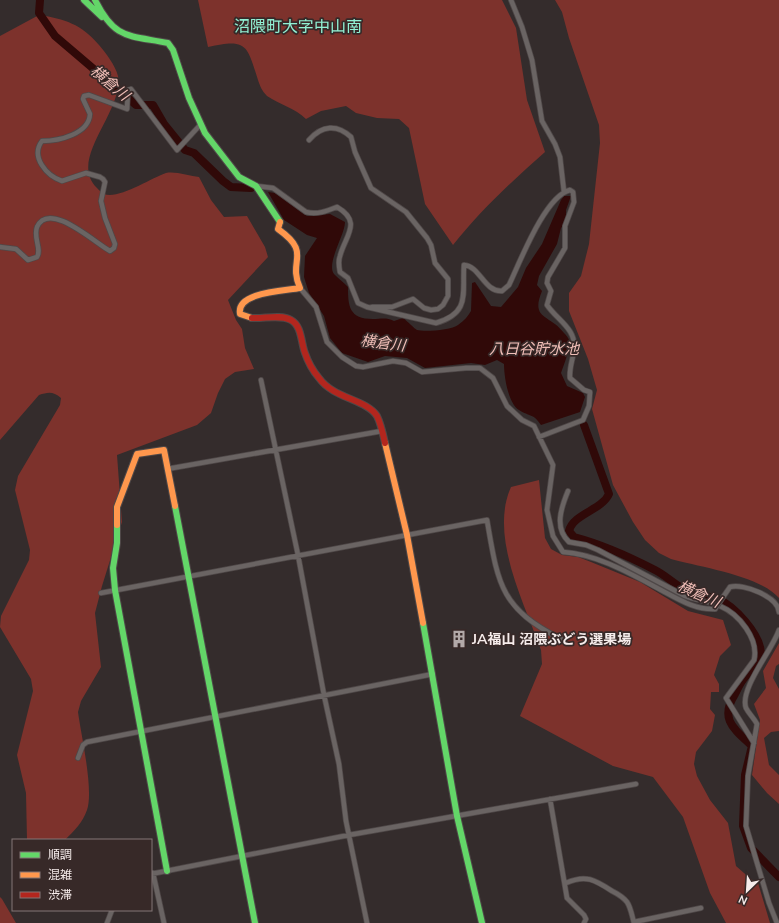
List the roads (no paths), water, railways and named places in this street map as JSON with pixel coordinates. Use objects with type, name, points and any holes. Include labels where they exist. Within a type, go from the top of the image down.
[{"type":"street","points":[[84,0],[105,20]]},
{"type":"street","points":[[95,0],[111,29],[130,37],[168,43],[173,50],[189,98],[201,124],[220,154],[239,177],[256,186],[273,188],[306,212],[312,214],[325,212],[337,207],[346,212],[351,222],[350,234],[339,257],[340,272],[348,278],[358,303],[367,307],[411,316],[425,322],[436,323],[445,320],[458,312],[462,305],[464,265],[469,266],[496,292],[502,291],[509,285],[541,217],[549,206],[564,192],[570,190],[573,192],[575,197],[565,226],[565,248],[548,277],[547,283],[551,291],[547,305],[572,333],[575,342],[570,368],[570,378],[584,390],[590,392],[589,406],[583,420],[539,436]]},
{"type":"street","points":[[511,0],[522,27],[532,60],[542,121],[555,144],[560,157],[564,192]]},
{"type":"street","points":[[0,247],[16,249],[28,260],[37,257],[39,253],[35,239],[37,227],[45,219],[50,218],[64,221],[110,251],[114,248],[115,244],[105,218],[101,201],[105,182],[100,177],[86,173],[65,181],[58,179],[48,174],[40,158],[39,148],[42,141],[72,135],[86,125],[90,114],[83,99],[84,96],[89,95],[127,109],[127,94],[128,90],[131,89],[177,150],[201,124]]},
{"type":"street","points":[[309,140],[319,130],[329,127],[334,127],[351,137],[355,152],[371,188],[406,212],[427,238],[431,245],[436,263],[448,279],[448,296],[443,305],[438,309],[430,310],[424,308],[413,299],[392,307],[367,307]]},
{"type":"street","points":[[256,186],[280,221],[278,229],[295,242],[298,248],[296,281],[316,307],[327,342],[342,357],[356,366],[363,367],[393,361],[406,363],[422,372],[480,368],[493,378],[507,406],[522,420],[534,426],[552,465],[553,474],[547,510],[553,536],[564,552],[584,554],[633,575],[683,602],[709,609],[715,608],[730,587],[739,586],[761,594],[773,601],[779,607],[779,612]]},
{"type":"street","points":[[300,288],[249,297],[242,301],[239,307],[240,314],[255,320],[270,316],[292,320],[298,326],[305,354],[319,378],[336,394],[368,408],[376,415],[382,431],[407,535],[433,674],[457,816],[482,923]]},
{"type":"street","points":[[261,380],[274,449],[298,555],[324,695],[339,764],[349,836],[367,923]]},
{"type":"street","points":[[167,469],[382,431]]},
{"type":"street","points":[[167,871],[115,590],[113,568],[117,544],[117,507],[137,454],[164,450],[255,923]]},
{"type":"street","points":[[568,491],[560,519],[560,532],[569,542],[586,545],[598,550],[685,596],[697,601],[713,603],[722,607],[747,628],[756,652],[754,660],[726,698],[754,743]]},
{"type":"street","points":[[101,593],[487,520],[493,553],[500,580],[506,594],[521,614],[532,623],[561,639]]},
{"type":"street","points":[[777,923],[769,903],[746,826],[748,776],[757,724],[746,707],[745,700],[758,668],[776,639],[779,630]]},
{"type":"street","points":[[78,758],[83,745],[87,742],[433,674]]},
{"type":"street","points":[[164,923],[152,874],[349,836],[636,784]]},
{"type":"street","points":[[550,799],[566,882],[567,898],[584,915],[586,919],[584,923]]},
{"type":"street","points":[[566,882],[591,878],[600,882],[622,897],[631,911],[634,922],[701,908]]},
{"type":"street","points":[[107,923],[112,911]]},
{"type":"water","name":"八日谷貯水池","points":[[268,192],[275,193],[307,216],[330,214],[345,222],[332,263],[332,269],[334,274],[348,287],[350,305],[355,314],[359,317],[394,321],[403,318],[417,330],[426,331],[455,327],[467,317],[471,311],[472,283],[475,282],[491,306],[501,307],[518,287],[526,268],[542,244],[561,200],[564,196],[571,196],[566,210],[566,222],[561,228],[557,244],[539,276],[537,285],[542,291],[538,307],[540,312],[543,316],[559,327],[569,340],[568,353],[561,373],[567,386],[583,393],[585,397],[580,412],[541,425],[533,417],[515,407],[507,389],[504,364],[497,360],[485,365],[471,363],[425,368],[407,358],[385,356],[368,362],[342,353],[330,338],[324,316],[309,293],[304,277],[305,256],[317,238],[307,235],[284,220]]},
{"type":"waterway","name":"横倉川","points":[[40,0],[39,13],[55,36],[136,105],[153,105],[164,124],[185,150],[194,153],[223,181],[231,187],[251,188]]},
{"type":"waterway","name":"横倉川","points":[[584,425],[609,494],[600,504],[576,520],[569,531],[574,537],[605,547],[645,565],[695,594],[724,602],[738,614],[757,638],[760,646],[760,660],[744,678],[730,703],[728,710],[734,729],[752,746],[745,775],[743,826],[751,848],[779,877]]},
{"type":"place","name":"JA福山 沼隈ぶどう選果場","points":[[459,639]]},
{"type":"district","name":"沼隈町大字中山南","points":[[298,26]]}]
